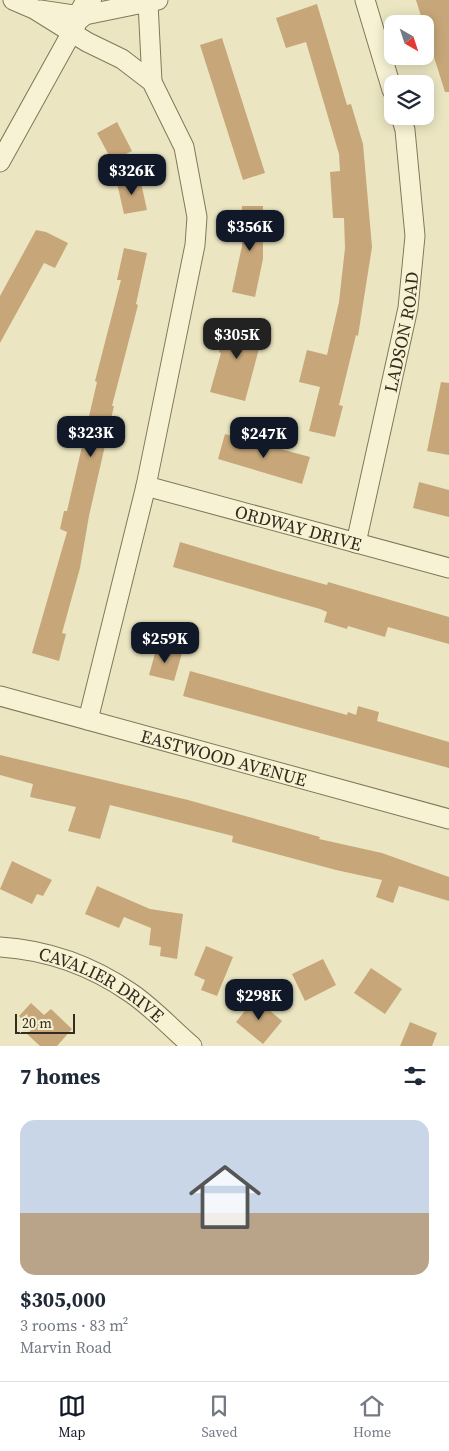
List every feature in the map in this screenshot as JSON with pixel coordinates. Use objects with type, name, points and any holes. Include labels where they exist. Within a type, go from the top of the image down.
[{"type":"street","points":[[13,0],[34,9],[80,16],[153,2],[152,82]]},
{"type":"street","points":[[365,0],[388,75]]},
{"type":"street","points":[[80,16],[122,58],[152,82],[184,146],[197,217],[195,244],[146,486],[88,720]]},
{"type":"street","points":[[0,162],[80,16]]},
{"type":"street","name":"LADSON ROAD","points":[[356,543],[408,308],[415,236],[403,125]]},
{"type":"street","name":"ORDWAY DRIVE","points":[[146,486],[449,568]]},
{"type":"street","name":"EASTWOOD AVENUE","points":[[0,696],[449,819]]},
{"type":"street","name":"CAVALIER DRIVE","points":[[0,947],[22,948],[72,960],[132,994],[192,1046]]},
{"type":"building","points":[[416,0],[449,0],[449,92],[445,92],[434,57],[434,15],[421,15]]},
{"type":"building","points":[[317,4],[347,105],[351,104],[363,144],[372,247],[358,336],[356,335],[339,405],[343,406],[335,437],[309,431],[320,387],[299,382],[307,350],[327,355],[339,302],[345,248],[344,218],[333,218],[330,172],[340,171],[339,154],[306,42],[286,48],[276,18]]},
{"type":"building","points":[[222,38],[265,173],[243,180],[200,45]]},
{"type":"building","points":[[117,122],[132,151],[112,161],[97,133]]},
{"type":"building","points":[[140,178],[147,210],[124,214],[117,183]]},
{"type":"building","points":[[242,206],[263,206],[263,259],[255,297],[232,292],[242,246]]},
{"type":"building","points":[[36,230],[46,232],[68,243],[55,268],[44,263],[0,343],[0,296]]},
{"type":"building","points":[[124,248],[147,253],[136,304],[138,305],[112,406],[114,406],[89,516],[80,568],[62,633],[66,634],[59,661],[32,653],[67,532],[60,529],[64,511],[67,511],[97,382],[95,381],[121,280],[117,280]]},
{"type":"building","points":[[226,321],[264,330],[245,401],[210,392],[221,353],[219,352]]},
{"type":"building","points":[[441,382],[449,383],[449,455],[427,451]]},
{"type":"building","points":[[225,434],[310,457],[302,484],[218,459]]},
{"type":"building","points":[[419,482],[449,490],[449,517],[413,508]]},
{"type":"building","points":[[180,542],[327,585],[328,582],[449,617],[449,644],[388,627],[385,637],[348,626],[347,629],[324,622],[327,612],[320,609],[173,567]]},
{"type":"building","points":[[157,646],[182,653],[174,681],[149,675]]},
{"type":"building","points":[[190,671],[347,715],[348,712],[356,715],[358,706],[379,712],[377,721],[449,742],[449,768],[183,696]]},
{"type":"building","points":[[0,755],[188,800],[320,837],[319,839],[382,853],[449,877],[449,901],[399,886],[393,903],[376,897],[382,880],[336,870],[232,842],[233,836],[110,805],[100,839],[68,831],[76,807],[30,797],[33,784],[0,775]]},
{"type":"building","points":[[12,861],[52,880],[43,896],[37,894],[32,904],[0,889]]},
{"type":"building","points":[[97,886],[150,909],[183,914],[177,959],[160,956],[161,947],[149,945],[151,928],[124,917],[119,928],[85,914]]},
{"type":"building","points":[[206,946],[233,957],[217,996],[201,990],[205,980],[194,975]]},
{"type":"building","points":[[323,959],[336,985],[305,1001],[292,974]]},
{"type":"building","points":[[371,968],[402,989],[385,1014],[354,993]]},
{"type":"building","points":[[255,998],[282,1021],[263,1044],[236,1022]]},
{"type":"building","points":[[31,1003],[44,1015],[51,1009],[72,1029],[57,1046],[40,1046],[27,1034],[32,1029],[19,1016]]},
{"type":"building","points":[[410,1022],[437,1033],[432,1046],[400,1046]]}]
